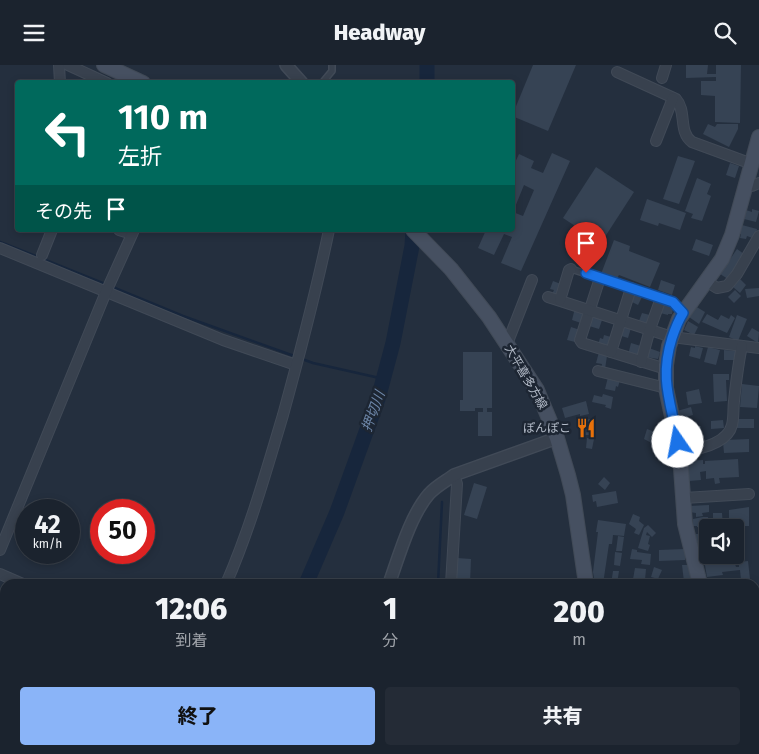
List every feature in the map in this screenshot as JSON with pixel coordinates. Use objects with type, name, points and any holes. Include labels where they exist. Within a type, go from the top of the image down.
[{"type":"main road","points":[[104,65],[136,80]]},
{"type":"main road","points":[[699,579],[688,542],[679,452],[666,388],[666,369],[672,337],[679,319],[722,259],[753,184],[752,164],[759,137]]},
{"type":"main road","name":"大平喜多方線","points":[[415,232],[451,269],[489,317],[537,390],[557,438],[573,495],[585,579]]},
{"type":"street","points":[[59,65],[60,80]]},
{"type":"street","points":[[68,65],[100,80]]},
{"type":"street","points":[[286,65],[299,80]]},
{"type":"street","points":[[662,78],[666,65]]},
{"type":"street","points":[[617,72],[674,98],[681,105],[687,139],[752,164]]},
{"type":"street","points":[[656,141],[674,98]]},
{"type":"street","points":[[42,255],[51,232]]},
{"type":"street","points":[[0,550],[106,291],[133,232]]},
{"type":"street","points":[[228,579],[257,504],[296,365],[329,232]]},
{"type":"street","points":[[706,281],[718,288],[727,286],[737,274],[759,236]]},
{"type":"street","points":[[0,248],[223,340],[296,365]]},
{"type":"street","points":[[560,300],[569,270],[571,269]]},
{"type":"street","points":[[600,278],[580,340],[582,343],[666,369]]},
{"type":"street","points":[[507,344],[532,280]]},
{"type":"street","points":[[611,352],[631,288]]},
{"type":"street","points":[[548,297],[672,337],[759,349]]},
{"type":"street","points":[[641,362],[661,298]]},
{"type":"street","points":[[679,452],[700,450],[728,433],[732,426],[734,395],[742,346]]},
{"type":"street","points":[[598,371],[666,388]]},
{"type":"street","points":[[391,579],[419,510],[429,494],[454,475],[557,438]]},
{"type":"street","points":[[451,579],[457,484],[454,475]]},
{"type":"street","points":[[684,499],[749,494]]},
{"type":"street","points":[[0,574],[12,579]]},
{"type":"lane","points":[[324,80],[332,71],[332,65]]},
{"type":"lane","points":[[571,269],[673,302],[683,313]]},
{"type":"building","points":[[533,65],[576,65],[548,131],[515,117],[515,109]]},
{"type":"building","points":[[686,65],[708,65],[707,74],[716,74],[716,65],[741,65],[740,123],[715,122],[715,96],[701,95],[701,81],[716,81],[716,77],[686,78]]},
{"type":"building","points":[[708,124],[715,127],[717,124],[738,124],[738,129],[729,147],[703,134]]},
{"type":"building","points":[[552,153],[570,161],[521,271],[501,263],[512,237],[504,234],[494,255],[478,248],[485,232],[515,232],[515,213],[523,216],[534,190],[524,185],[515,207],[515,163],[519,154],[534,161],[531,168],[543,173]]},
{"type":"building","points":[[678,156],[695,161],[679,204],[663,199]]},
{"type":"building","points":[[730,163],[739,166],[735,178],[726,175]]},
{"type":"building","points":[[596,167],[634,192],[601,243],[563,218]]},
{"type":"building","points":[[697,178],[711,184],[707,194],[711,196],[702,221],[691,218],[693,214],[685,211]]},
{"type":"building","points":[[647,199],[686,213],[680,230],[659,223],[658,226],[640,220]]},
{"type":"building","points":[[752,209],[759,211],[756,222],[744,219],[746,210],[752,212]]},
{"type":"building","points":[[742,225],[757,229],[755,239],[747,236],[746,239],[740,238]]},
{"type":"building","points":[[696,239],[713,245],[709,256],[692,250]]},
{"type":"building","points":[[614,240],[630,246],[629,251],[660,263],[650,287],[619,275],[616,280],[601,274]]},
{"type":"building","points":[[737,249],[744,254],[728,279],[720,274]]},
{"type":"building","points":[[740,279],[746,285],[740,293],[733,287]]},
{"type":"building","points":[[661,280],[675,285],[672,295],[658,290]]},
{"type":"building","points":[[553,281],[561,284],[556,295],[552,294],[554,290],[550,289]]},
{"type":"building","points":[[759,288],[759,296],[747,298],[745,289]]},
{"type":"building","points":[[735,290],[741,296],[734,303],[728,297]]},
{"type":"building","points":[[634,293],[642,297],[638,305],[630,301]]},
{"type":"building","points":[[662,304],[672,306],[672,314],[660,313]]},
{"type":"building","points":[[695,306],[705,312],[699,324],[689,317]]},
{"type":"building","points":[[575,308],[585,311],[581,323],[572,320]]},
{"type":"building","points":[[642,313],[650,315],[647,324],[639,321]]},
{"type":"building","points":[[707,314],[718,320],[721,315],[729,319],[731,315],[735,318],[727,333],[702,322]]},
{"type":"building","points":[[592,315],[602,320],[599,329],[589,326]]},
{"type":"building","points":[[737,315],[747,319],[738,341],[729,337]]},
{"type":"building","points":[[688,321],[698,327],[694,335],[684,330]]},
{"type":"building","points":[[623,326],[631,328],[628,338],[618,335]]},
{"type":"building","points":[[571,327],[580,330],[575,342],[567,340]]},
{"type":"building","points":[[752,328],[759,332],[758,343],[747,336]]},
{"type":"building","points":[[604,335],[611,337],[608,348],[598,345],[600,338],[603,339]]},
{"type":"building","points":[[631,343],[641,346],[638,358],[628,355]]},
{"type":"building","points":[[695,346],[703,348],[700,359],[689,356],[691,347],[695,348]]},
{"type":"building","points":[[708,347],[720,350],[716,365],[704,362]]},
{"type":"building","points":[[649,348],[660,352],[658,359],[646,357]]},
{"type":"building","points":[[724,350],[737,351],[737,355],[734,355],[734,360],[724,360]]},
{"type":"building","points":[[463,352],[492,352],[492,408],[487,408],[487,412],[492,412],[492,436],[478,436],[478,412],[483,412],[483,408],[475,408],[475,411],[460,411],[460,400],[463,400]]},
{"type":"building","points":[[599,352],[607,356],[605,369],[601,368],[602,364],[596,363]]},
{"type":"building","points":[[713,374],[729,374],[729,380],[726,380],[727,401],[714,402]]},
{"type":"building","points":[[608,377],[620,380],[615,391],[605,389]]},
{"type":"building","points":[[742,384],[759,386],[757,408],[740,407]]},
{"type":"building","points":[[699,389],[702,403],[688,405],[686,392]]},
{"type":"building","points":[[603,394],[613,397],[611,409],[605,407],[606,405],[592,402],[594,395],[602,397]]},
{"type":"building","points":[[586,401],[589,414],[565,418],[562,408]]},
{"type":"building","points":[[691,407],[693,415],[679,417],[677,411]]},
{"type":"building","points":[[592,419],[593,435],[580,435],[579,420]]},
{"type":"building","points":[[736,419],[754,419],[754,428],[736,428]]},
{"type":"building","points":[[723,420],[724,428],[711,429],[711,421]]},
{"type":"building","points":[[701,426],[702,436],[690,437],[690,441],[684,441],[683,437],[681,437],[681,428]]},
{"type":"building","points":[[647,429],[669,437],[663,449],[644,439]]},
{"type":"building","points":[[587,438],[594,439],[592,449],[586,448]]},
{"type":"building","points":[[749,439],[749,452],[724,453],[723,442],[725,440]]},
{"type":"building","points":[[738,459],[739,477],[719,478],[720,483],[715,484],[714,478],[706,479],[706,471],[700,472],[701,480],[689,481],[688,461],[703,460],[703,464],[705,464],[705,461]]},
{"type":"building","points":[[604,477],[610,483],[605,490],[598,484]]},
{"type":"building","points":[[474,483],[487,487],[477,519],[464,515]]},
{"type":"building","points":[[616,491],[618,503],[597,507],[596,501],[593,502],[592,495]]},
{"type":"building","points":[[709,505],[709,512],[702,513],[703,516],[696,517],[696,513],[689,512],[689,506]]},
{"type":"building","points":[[749,507],[749,526],[744,526],[744,519],[729,519],[729,510]]},
{"type":"building","points":[[713,513],[722,513],[722,519],[713,519]]},
{"type":"building","points":[[633,514],[640,517],[639,521],[644,525],[639,535],[634,533],[636,529],[629,524]]},
{"type":"building","points":[[708,517],[708,519],[699,519],[699,527],[697,527],[693,526],[693,519]]},
{"type":"building","points":[[598,520],[626,524],[624,536],[613,535],[612,544],[609,544],[604,579],[594,579],[593,572],[598,532],[596,532]]},
{"type":"building","points":[[648,525],[656,533],[652,537],[647,532],[646,535],[650,536],[648,551],[638,548],[644,528]]},
{"type":"building","points":[[696,534],[699,534],[699,542],[696,542]]},
{"type":"building","points":[[618,536],[624,537],[622,551],[616,551]]},
{"type":"building","points":[[632,549],[637,550],[637,552],[651,554],[650,565],[641,564],[642,560],[630,559]]},
{"type":"building","points":[[685,549],[685,560],[659,561],[659,550]]},
{"type":"building","points":[[615,552],[622,553],[620,566],[614,565]]},
{"type":"building","points":[[457,558],[471,559],[470,579],[456,579]]},
{"type":"building","points":[[744,561],[748,561],[750,579],[741,579],[740,570],[722,572],[723,575],[707,577],[705,565],[735,564],[736,567],[739,567],[739,564],[744,564]]},
{"type":"building","points":[[682,565],[689,565],[691,579],[684,579]]},
{"type":"building","points":[[654,567],[662,570],[658,579],[651,577]]},
{"type":"building","points":[[635,568],[646,569],[645,579],[633,579]]},
{"type":"building","points":[[613,571],[619,571],[618,579],[612,579]]},
{"type":"waterway","name":"押切川","points":[[427,65],[427,80]]},
{"type":"waterway","name":"押切川","points":[[308,579],[337,512],[378,399],[393,343],[412,246],[413,232]]},
{"type":"waterway","points":[[0,242],[38,257]]},
{"type":"waterway","points":[[43,259],[105,284]]},
{"type":"waterway","points":[[110,286],[183,316],[297,357]]},
{"type":"waterway","points":[[302,359],[384,379]]},
{"type":"waterway","points":[[438,579],[442,502]]},
{"type":"place","name":"ぽんぽこ","points":[[586,428]]},
{"type":"route","points":[[586,273],[673,302],[683,313],[669,346],[665,375],[678,442]]}]
